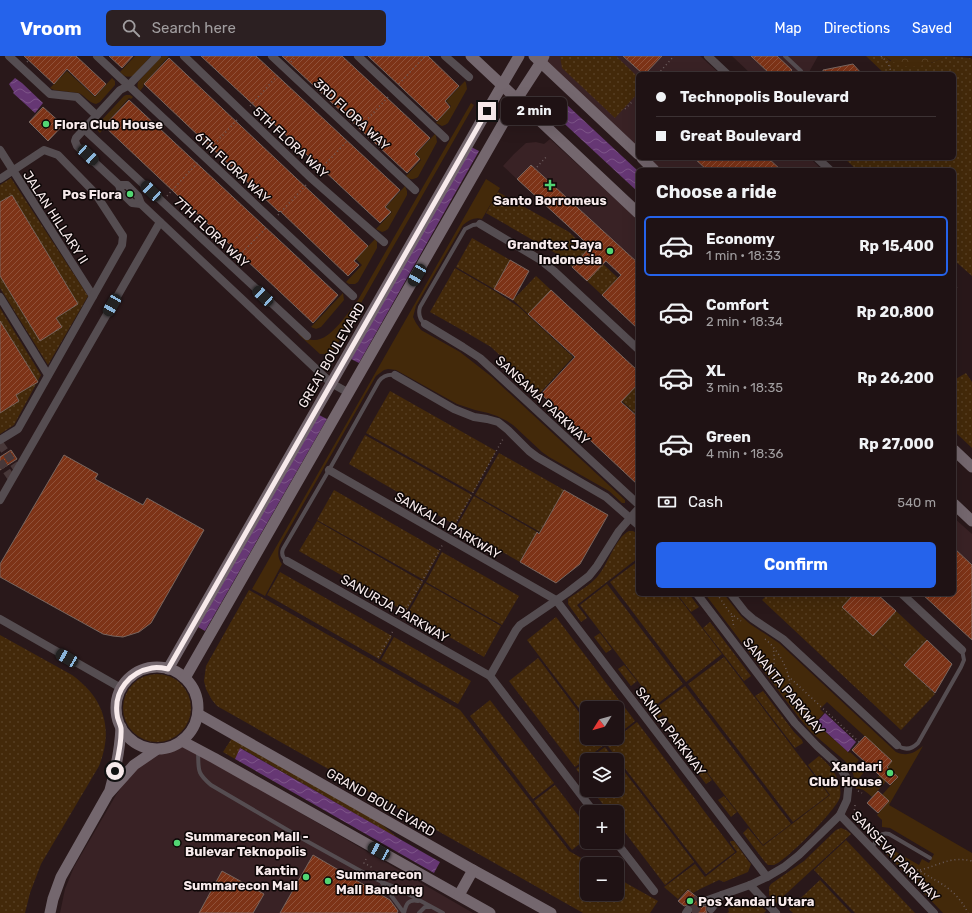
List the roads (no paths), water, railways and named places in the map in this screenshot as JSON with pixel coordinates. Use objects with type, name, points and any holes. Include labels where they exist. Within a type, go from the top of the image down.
[{"type":"street","points":[[9,56],[50,94],[78,98],[96,115]]},
{"type":"street","name":"6TH FLORA WAY","points":[[97,56],[354,296]]},
{"type":"street","points":[[141,204],[132,203],[121,192],[119,185],[76,143],[76,138],[120,90],[128,86],[157,56]]},
{"type":"street","name":"5TH FLORA WAY","points":[[184,56],[312,178],[384,242]]},
{"type":"street","name":"3RD FLORA WAY","points":[[272,56],[415,190]]},
{"type":"street","points":[[358,56],[445,138]]},
{"type":"street","points":[[445,56],[469,77]]},
{"type":"street","points":[[470,56],[636,211]]},
{"type":"street","name":"GREAT BOULEVARD","points":[[168,669],[519,56]]},
{"type":"street","points":[[708,56],[725,72]]},
{"type":"street","points":[[185,678],[517,99],[539,58],[636,152]]},
{"type":"street","name":"7TH FLORA WAY","points":[[84,129],[307,336]]},
{"type":"street","name":"JALAN HILLARY II","points":[[0,150],[93,296]]},
{"type":"street","points":[[0,179],[44,150],[58,155],[95,193],[123,236],[122,245],[18,429],[0,440]]},
{"type":"street","points":[[644,160],[652,168]]},
{"type":"street","points":[[819,160],[828,168]]},
{"type":"street","points":[[119,185],[127,186],[133,191],[138,196],[141,204],[331,383],[349,393]]},
{"type":"street","points":[[0,500],[160,222]]},
{"type":"street","points":[[480,224],[539,258],[636,347]]},
{"type":"street","points":[[0,297],[48,375]]},
{"type":"street","name":"SANSAMA PARKWAY","points":[[425,324],[480,358],[636,502]]},
{"type":"street","points":[[395,375],[454,409],[474,417],[498,422],[537,457],[606,497],[636,523]]},
{"type":"street","points":[[956,452],[972,467]]},
{"type":"street","name":"SANKALA PARKWAY","points":[[329,470],[556,600]]},
{"type":"street","points":[[956,506],[972,521]]},
{"type":"street","points":[[589,805],[490,676],[520,625],[589,576],[597,566],[618,531],[636,511]]},
{"type":"street","name":"SANURJA PARKWAY","points":[[287,561],[490,676]]},
{"type":"street","name":"SANANTA PARKWAY","points":[[698,596],[795,723],[838,765],[849,781],[848,800],[840,815]]},
{"type":"street","name":"SANANTA PARKWAY","points":[[733,596],[744,612],[783,639],[897,745]]},
{"type":"street","points":[[904,596],[962,650]]},
{"type":"street","name":"SANILA PARKWAY","points":[[556,600],[767,877]]},
{"type":"street","points":[[0,619],[121,688]]},
{"type":"street","points":[[154,667],[168,669],[177,672],[185,678],[193,688],[197,701],[198,714],[190,734],[182,741],[170,748],[156,750],[145,748],[135,743],[127,736],[121,727],[116,714],[117,701],[121,688],[129,678],[141,670],[154,667]]},
{"type":"street","name":"GRAND BOULEVARD","points":[[198,714],[551,913]]},
{"type":"street","points":[[108,794],[119,752],[121,727]]},
{"type":"street","points":[[182,741],[490,913]]},
{"type":"street","points":[[50,913],[53,899],[61,877],[108,794],[134,765],[156,750]]},
{"type":"street","points":[[700,900],[721,897],[767,877],[784,867],[799,855],[840,815]]},
{"type":"street","name":"SANSEVA PARKWAY","points":[[840,815],[874,845],[934,913]]},
{"type":"street","points":[[621,849],[654,891]]},
{"type":"street","points":[[459,895],[473,870]]},
{"type":"street","points":[[750,885],[776,913]]},
{"type":"street","points":[[713,911],[721,897]]},
{"type":"lane","points":[[785,56],[800,72]]},
{"type":"lane","points":[[425,324],[419,316],[420,307],[463,232],[470,226],[480,224]]},
{"type":"lane","points":[[287,561],[282,554],[283,549],[379,381],[381,378],[388,375],[395,375]]},
{"type":"lane","points":[[897,745],[900,748],[908,749],[914,747],[918,742],[961,667],[964,660],[962,650]]},
{"type":"lane","points":[[198,749],[199,771],[202,777],[211,785],[303,839],[443,913]]},
{"type":"lane","points":[[874,845],[878,837],[885,833],[930,858]]},
{"type":"lane","points":[[382,882],[404,913]]},
{"type":"lane","points":[[404,913],[407,904],[410,901],[414,900],[422,902]]},
{"type":"lane","points":[[418,913],[425,907],[433,907]]},
{"type":"water","points":[[15,78],[43,103],[35,113],[13,93],[14,92],[9,84]]},
{"type":"water","points":[[565,103],[636,169],[636,190],[555,115]]},
{"type":"water","points":[[471,147],[479,151],[359,363],[351,359]]},
{"type":"water","points":[[319,415],[327,419],[205,631],[198,627]]},
{"type":"water","points":[[825,713],[856,742],[848,752],[816,723]]},
{"type":"water","points":[[240,748],[440,862],[434,873],[235,759]]},
{"type":"tunnel","points":[[0,444],[18,470]]},
{"type":"tunnel","points":[[0,461],[12,479]]},
{"type":"tunnel","points":[[688,910],[698,898]]},
{"type":"tunnel","points":[[693,913],[702,902]]},
{"type":"place","name":"Flora Club House","points":[[46,124]]},
{"type":"place","name":"Santo Borromeus","points":[[550,185]]},
{"type":"place","name":"Pos Flora","points":[[130,194]]},
{"type":"place","name":"Grandtex Jaya Indonesia","points":[[610,251]]},
{"type":"place","name":"Xandari Club House","points":[[890,773]]},
{"type":"place","name":"Summarecon Mall - Bulevar Teknopolis","points":[[177,843]]},
{"type":"place","name":"Kantin Summarecon Mall","points":[[306,877]]},
{"type":"place","name":"Summarecon Mall Bandung","points":[[328,881]]},
{"type":"place","name":"Pos Xandari Utara","points":[[690,901]]}]
